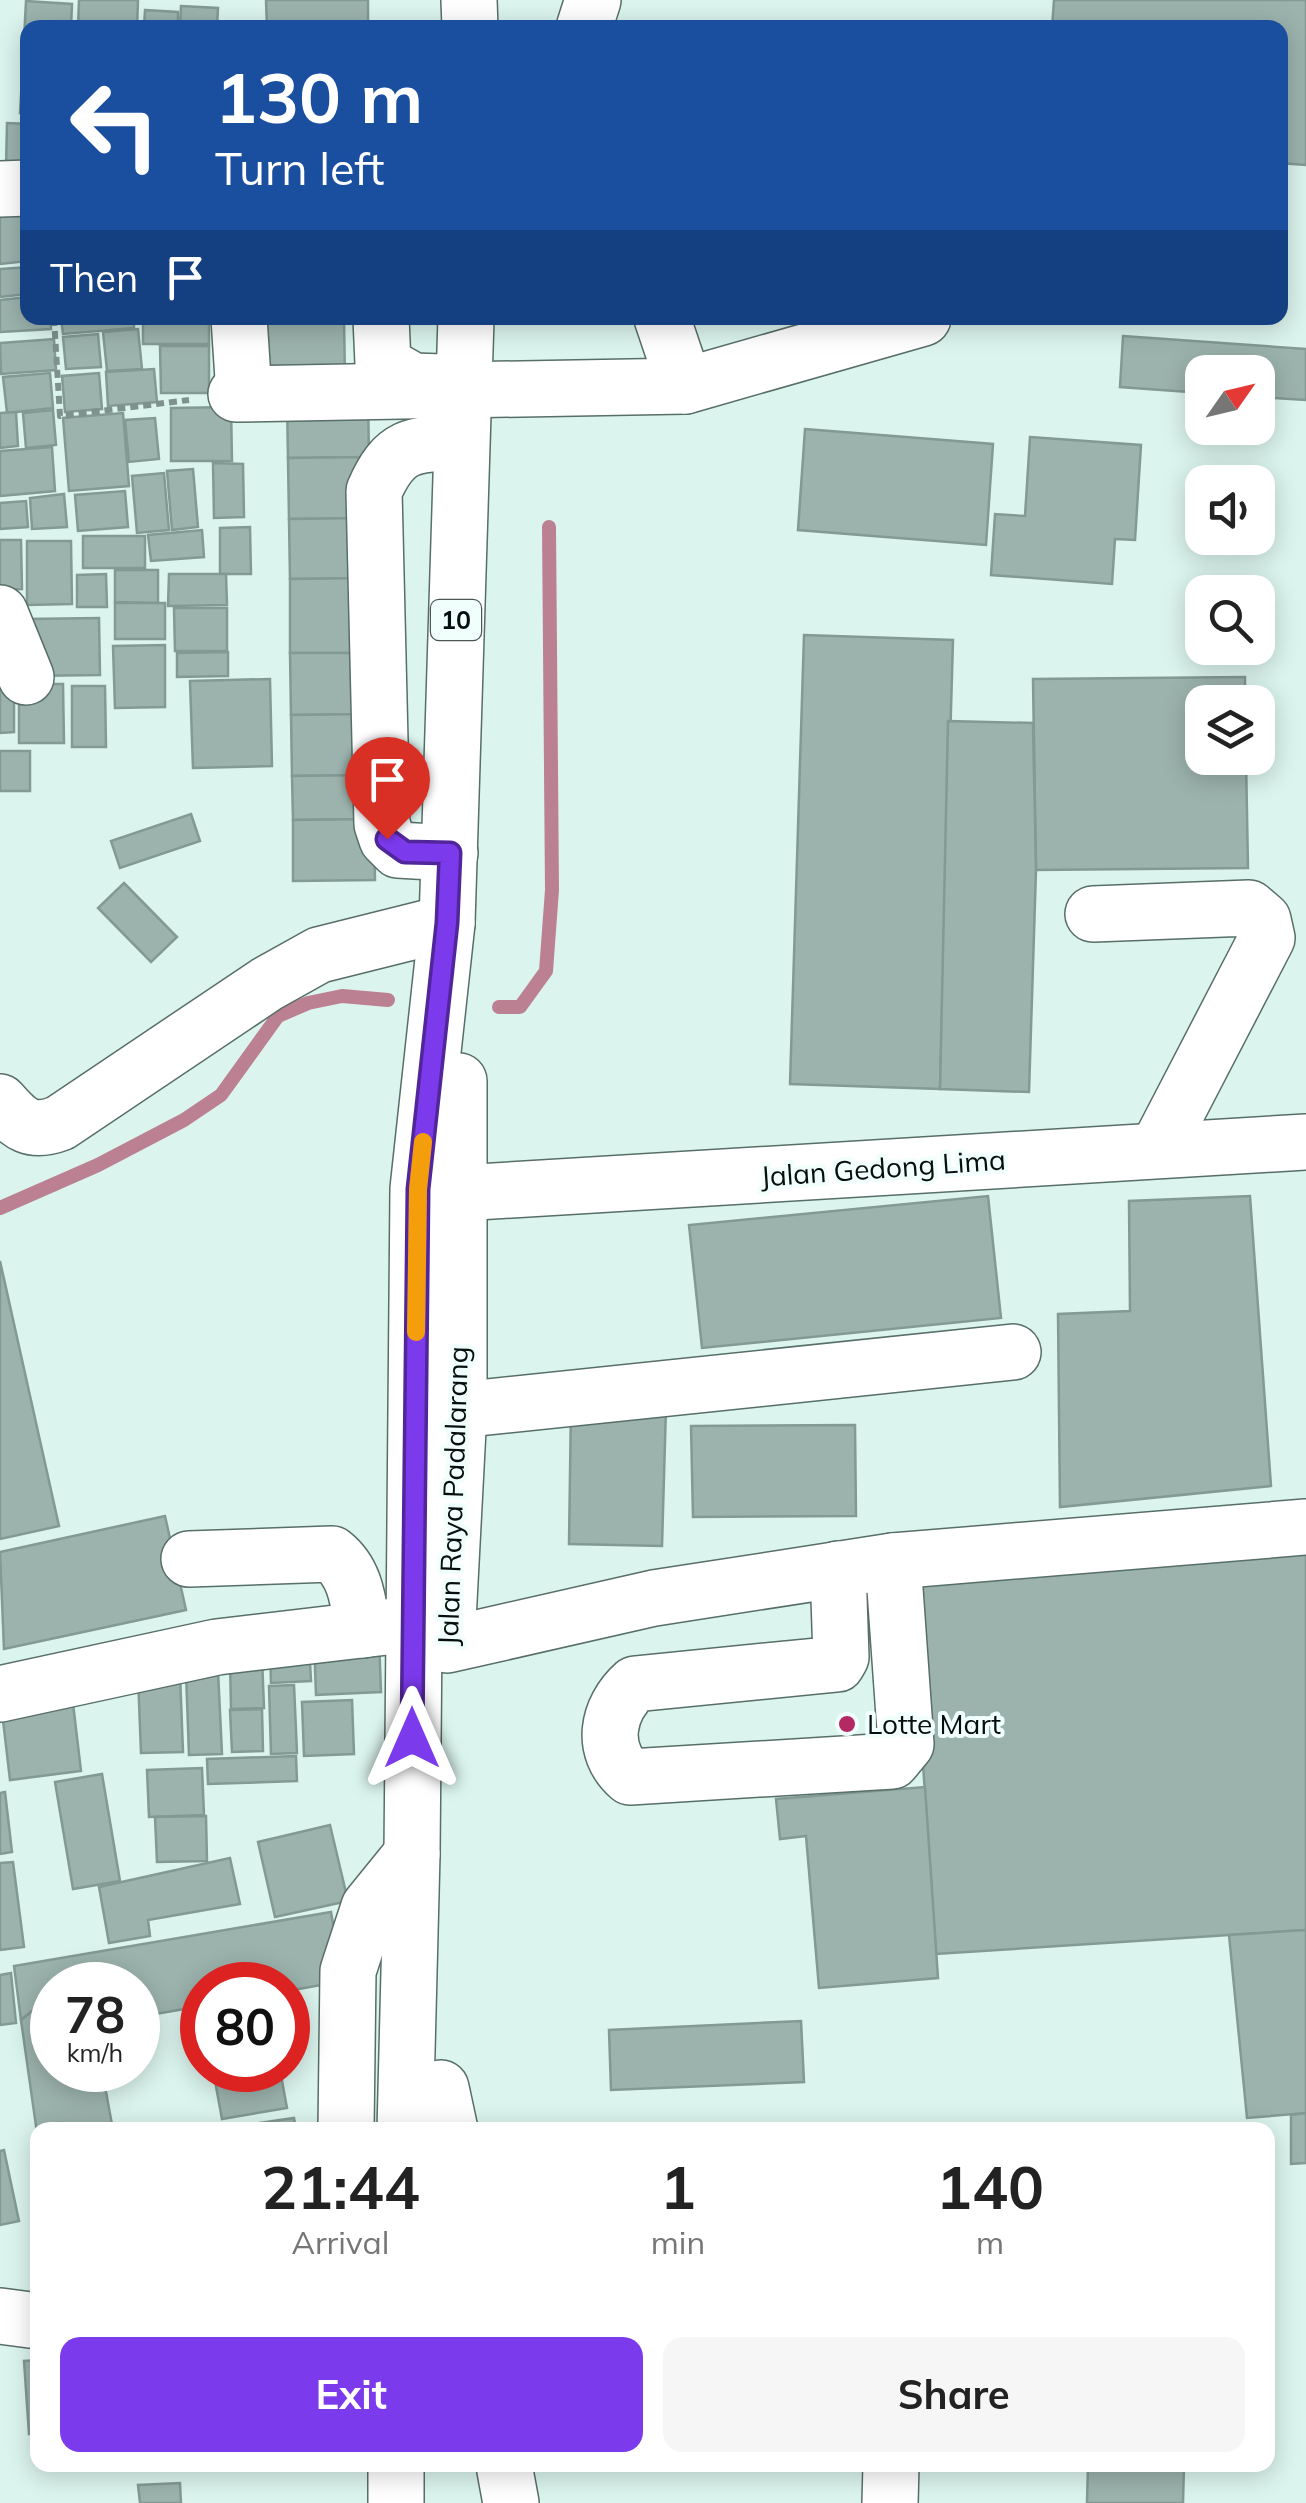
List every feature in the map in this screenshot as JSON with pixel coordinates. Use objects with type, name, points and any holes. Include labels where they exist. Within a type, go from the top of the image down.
[{"type":"main road","points":[[239,325],[240,387],[462,406],[684,386],[898,325]]},
{"type":"main road","points":[[381,325],[382,364],[462,406]]},
{"type":"main road","name":"Jalan Raya Padalarang","points":[[405,2122],[412,1854],[407,1633],[418,1189],[447,923],[466,325]]},
{"type":"main road","points":[[664,325],[684,386]]},
{"type":"main road","points":[[450,853],[398,850],[387,839],[382,824],[374,491],[384,468],[400,452],[417,444],[462,406]]},
{"type":"main road","points":[[0,613],[26,676]]},
{"type":"main road","points":[[1093,914],[1249,908],[1262,920],[1267,938],[1157,1150]]},
{"type":"main road","points":[[0,1102],[28,1128],[39,1131],[60,1123],[267,984],[319,955],[447,923]]},
{"type":"main road","name":"Jalan Raya Padalarang","points":[[444,2116],[407,1633],[458,1410],[459,1065],[447,923]]},
{"type":"main road","name":"Jalan Gedong Lima","points":[[460,1194],[1306,1142]]},
{"type":"main road","points":[[458,1410],[1012,1352]]},
{"type":"main road","points":[[0,1694],[217,1648],[407,1633],[894,1560],[1306,1527]]},
{"type":"main road","points":[[189,1559],[332,1554],[407,1633]]},
{"type":"main road","points":[[838,1568],[842,1657],[837,1664],[635,1684],[610,1716],[609,1734],[619,1768],[630,1777],[892,1761],[902,1754],[906,1744],[894,1560]]},
{"type":"main road","points":[[346,2122],[348,1970],[369,1908],[412,1854]]},
{"type":"main road","points":[[0,2316],[30,2320]]},
{"type":"main road","points":[[396,2472],[396,2503]]},
{"type":"main road","points":[[434,2472],[434,2503]]},
{"type":"main road","points":[[890,2503],[891,2472]]},
{"type":"path","points":[[54,325],[60,416],[240,387]]},
{"type":"building","points":[[79,0],[138,0],[137,20],[78,20]]},
{"type":"building","points":[[266,0],[368,0],[368,20],[267,20]]},
{"type":"building","points":[[1054,0],[1306,0],[1306,165],[1288,164],[1288,20],[1053,20]]},
{"type":"building","points":[[26,1],[72,4],[71,20],[25,20]]},
{"type":"building","points":[[181,6],[218,8],[217,20],[180,20]]},
{"type":"building","points":[[145,10],[178,12],[178,20],[144,20]]},
{"type":"building","points":[[7,123],[20,124],[20,170],[6,169]]},
{"type":"building","points":[[20,196],[20,262],[0,264],[0,197]]},
{"type":"building","points":[[20,268],[20,295],[0,297],[0,269]]},
{"type":"building","points":[[20,298],[20,325],[51,325],[51,329],[0,332],[0,300]]},
{"type":"building","points":[[62,325],[134,325],[134,328],[63,334]]},
{"type":"building","points":[[143,325],[209,325],[209,344],[143,344]]},
{"type":"building","points":[[259,325],[344,325],[345,379],[260,380]]},
{"type":"building","points":[[138,329],[142,369],[107,371],[103,332]]},
{"type":"building","points":[[98,334],[101,367],[66,369],[63,337]]},
{"type":"building","points":[[1123,336],[1306,349],[1306,400],[1275,398],[1275,355],[1185,355],[1185,392],[1120,387]]},
{"type":"building","points":[[54,339],[56,370],[1,374],[0,343]]},
{"type":"building","points":[[160,346],[209,346],[209,393],[161,393]]},
{"type":"building","points":[[154,369],[157,402],[108,406],[106,372]]},
{"type":"building","points":[[50,373],[53,408],[7,413],[3,377]]},
{"type":"building","points":[[99,373],[102,409],[65,412],[62,376]]},
{"type":"building","points":[[368,399],[369,457],[288,458],[287,400]]},
{"type":"building","points":[[231,407],[232,461],[171,461],[171,408]]},
{"type":"building","points":[[53,410],[56,445],[26,448],[23,413]]},
{"type":"building","points":[[16,412],[18,446],[0,448],[0,413]]},
{"type":"building","points":[[123,413],[129,486],[69,491],[63,418]]},
{"type":"building","points":[[155,418],[159,459],[129,462],[125,420]]},
{"type":"building","points":[[805,429],[993,444],[986,545],[798,530]]},
{"type":"building","points":[[1030,437],[1141,445],[1135,540],[1115,539],[1112,584],[991,575],[995,514],[1025,516]]},
{"type":"building","points":[[52,447],[55,491],[0,496],[0,451]]},
{"type":"building","points":[[369,457],[370,518],[289,519],[288,458]]},
{"type":"building","points":[[213,463],[243,464],[244,517],[214,518]]},
{"type":"building","points":[[193,469],[198,527],[172,530],[167,471]]},
{"type":"building","points":[[164,473],[169,530],[137,533],[132,476]]},
{"type":"building","points":[[125,491],[128,527],[78,531],[75,495]]},
{"type":"building","points":[[64,494],[67,527],[32,529],[30,498]]},
{"type":"building","points":[[26,501],[28,527],[0,529],[0,503]]},
{"type":"building","points":[[370,518],[371,578],[290,579],[289,519]]},
{"type":"building","points":[[250,527],[251,574],[220,574],[220,528]]},
{"type":"building","points":[[202,530],[204,557],[151,561],[148,535]]},
{"type":"building","points":[[83,536],[145,536],[145,568],[83,568]]},
{"type":"building","points":[[0,540],[21,540],[22,589],[0,590]]},
{"type":"building","points":[[27,541],[71,541],[72,604],[27,605]]},
{"type":"building","points":[[115,570],[158,570],[158,603],[115,602]]},
{"type":"building","points":[[106,574],[107,607],[77,607],[77,575]]},
{"type":"building","points":[[169,574],[226,574],[227,605],[168,606]]},
{"type":"building","points":[[371,578],[372,653],[290,653],[290,579]]},
{"type":"building","points":[[115,603],[165,603],[165,639],[115,639]]},
{"type":"building","points":[[174,608],[227,608],[227,651],[175,651]]},
{"type":"building","points":[[99,618],[100,675],[27,676],[26,619]]},
{"type":"building","points":[[804,635],[953,640],[940,1089],[790,1084]]},
{"type":"building","points":[[165,645],[165,707],[115,708],[113,646]]},
{"type":"building","points":[[228,652],[228,676],[177,677],[177,653]]},
{"type":"building","points":[[290,653],[372,653],[373,714],[291,715]]},
{"type":"building","points":[[1245,677],[1245,685],[1185,685],[1185,775],[1246,775],[1248,868],[1036,870],[1033,679]]},
{"type":"building","points":[[270,679],[272,766],[193,768],[190,681]]},
{"type":"building","points":[[0,682],[14,682],[14,732],[0,733]]},
{"type":"building","points":[[19,684],[63,684],[64,743],[19,743]]},
{"type":"building","points":[[72,686],[105,686],[106,747],[72,747]]},
{"type":"building","points":[[373,714],[374,775],[292,776],[291,715]]},
{"type":"building","points":[[948,721],[1033,723],[1036,870],[1029,1092],[940,1089]]},
{"type":"building","points":[[0,751],[30,751],[30,791],[0,791]]},
{"type":"building","points":[[374,775],[374,819],[293,820],[292,776]]},
{"type":"building","points":[[191,814],[200,841],[120,868],[111,841]]},
{"type":"building","points":[[374,819],[375,880],[293,881],[293,820]]},
{"type":"building","points":[[124,883],[177,937],[151,962],[98,908]]},
{"type":"building","points":[[988,1196],[1001,1318],[702,1348],[689,1225]]},
{"type":"building","points":[[1250,1196],[1271,1486],[1060,1507],[1058,1314],[1130,1311],[1129,1201]]},
{"type":"building","points":[[0,1261],[59,1526],[0,1539]]},
{"type":"building","points":[[571,1405],[666,1407],[662,1546],[569,1544]]},
{"type":"building","points":[[855,1425],[856,1516],[693,1517],[691,1426]]},
{"type":"building","points":[[165,1516],[186,1610],[4,1649],[0,1552]]},
{"type":"building","points":[[1306,1550],[1306,1930],[936,1954],[910,1575]]},
{"type":"building","points":[[379,1638],[381,1692],[316,1695],[314,1640]]},
{"type":"building","points":[[309,1644],[311,1681],[271,1683],[270,1645]]},
{"type":"building","points":[[262,1657],[264,1708],[231,1709],[230,1659]]},
{"type":"building","points":[[218,1671],[222,1754],[189,1755],[186,1673]]},
{"type":"building","points":[[180,1674],[183,1752],[141,1753],[138,1676]]},
{"type":"building","points":[[294,1685],[297,1753],[271,1754],[269,1686]]},
{"type":"building","points":[[72,1695],[81,1771],[10,1780],[1,1703]]},
{"type":"building","points":[[352,1700],[354,1754],[304,1756],[302,1702]]},
{"type":"building","points":[[262,1709],[263,1751],[232,1752],[230,1710]]},
{"type":"building","points":[[296,1756],[297,1781],[208,1784],[207,1759]]},
{"type":"building","points":[[202,1768],[204,1815],[149,1817],[147,1770]]},
{"type":"building","points":[[102,1774],[120,1881],[73,1889],[55,1782]]},
{"type":"building","points":[[925,1787],[938,1978],[819,1988],[806,1836],[780,1839],[776,1799]]},
{"type":"building","points":[[5,1792],[12,1852],[0,1854],[0,1793]]},
{"type":"building","points":[[206,1816],[207,1861],[157,1862],[155,1817]]},
{"type":"building","points":[[330,1825],[348,1901],[275,1917],[258,1842]]},
{"type":"building","points":[[230,1858],[240,1904],[148,1920],[150,1936],[109,1943],[99,1887]]},
{"type":"building","points":[[13,1862],[24,1947],[0,1950],[0,1863]]},
{"type":"building","points":[[331,1912],[343,1981],[310,1987],[310,1962],[180,1962],[180,2010],[160,2013],[160,1962],[37,1962]]},
{"type":"building","points":[[1306,1930],[1306,2113],[1247,2118],[1229,1935]]},
{"type":"building","points":[[30,1963],[30,2013],[21,2020],[14,1966]]},
{"type":"building","points":[[11,1973],[16,2023],[0,2025],[0,1975]]},
{"type":"building","points":[[30,2013],[30,2084],[21,2020]]},
{"type":"building","points":[[801,2021],[804,2082],[611,2090],[609,2030]]},
{"type":"building","points":[[31,2092],[106,2092],[112,2122],[35,2122]]},
{"type":"building","points":[[217,2092],[284,2092],[287,2108],[222,2119]]},
{"type":"building","points":[[1306,2113],[1306,2163],[1291,2164],[1291,2115]]},
{"type":"building","points":[[4,2150],[19,2221],[0,2225],[0,2151]]},
{"type":"building","points":[[24,2361],[30,2361],[29,2434]]},
{"type":"building","points":[[1088,2472],[1184,2472],[1183,2503],[1087,2503]]},
{"type":"building","points":[[180,2483],[181,2503],[140,2503],[138,2485]]},
{"type":"waterway","points":[[499,1007],[520,1007],[546,971],[552,890],[549,527]]},
{"type":"waterway","points":[[0,1208],[98,1165],[184,1120],[221,1095],[278,1016],[308,1003],[342,996],[388,1000]]},
{"type":"slow traffic","points":[[416,1332],[418,1189],[423,1142]]},
{"type":"place","name":"Lotte Mart","points":[[847,1724]]},
{"type":"route","points":[[387,839],[405,852],[450,853],[447,923],[418,1189],[412,1738]]}]
